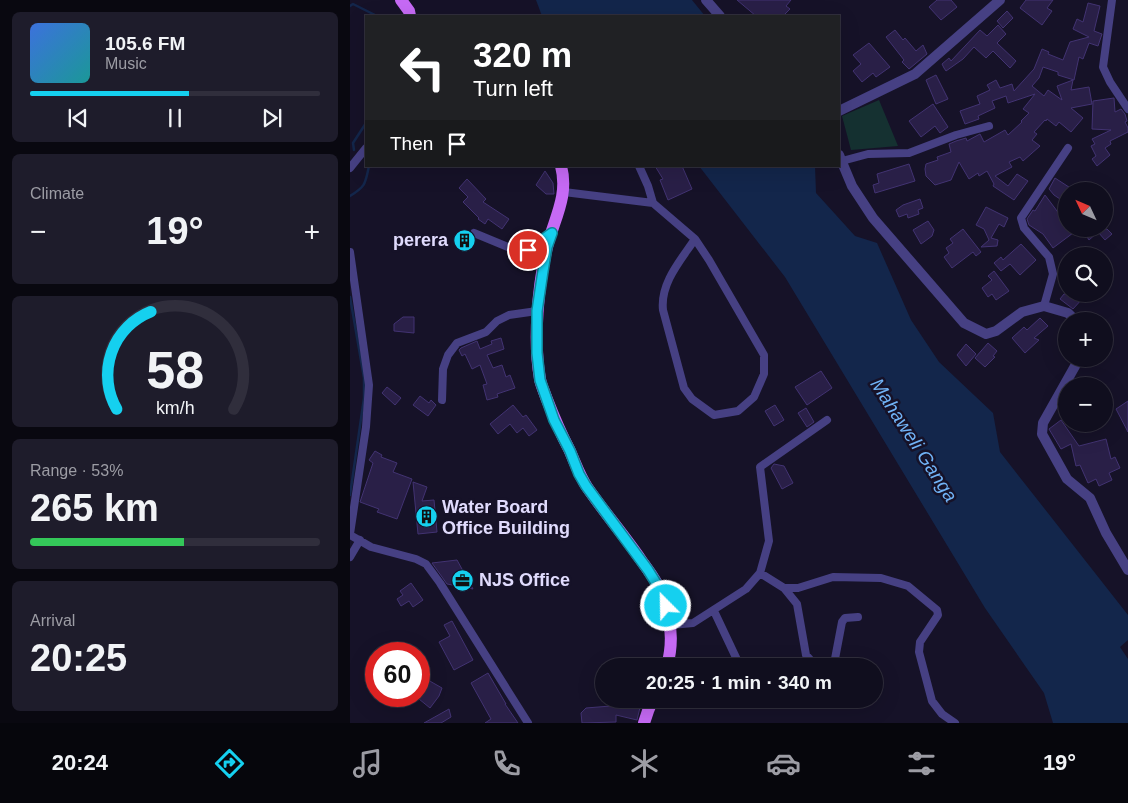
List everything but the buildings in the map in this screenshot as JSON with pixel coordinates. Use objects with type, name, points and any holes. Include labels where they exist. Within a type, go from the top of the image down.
[{"type":"main road","points":[[401,0],[410,15]]},
{"type":"main road","points":[[561,167],[564,192],[544,263],[537,311],[537,353],[540,380],[554,420],[579,474],[661,591],[671,625],[671,648],[669,658]]},
{"type":"main road","points":[[644,723],[649,708]]},
{"type":"street","points":[[706,0],[719,15]]},
{"type":"street","points":[[840,111],[915,74],[1000,0]]},
{"type":"street","points":[[1112,0],[1103,67],[1110,82],[1128,109]]},
{"type":"street","points":[[989,126],[956,135],[909,153],[868,154],[840,158],[852,186],[873,218],[964,323],[986,334],[996,331],[1022,312],[1044,306],[1065,312]]},
{"type":"street","points":[[1044,306],[1053,274],[1049,257],[1024,228],[1021,218],[1068,148]]},
{"type":"street","points":[[350,168],[365,149]]},
{"type":"street","points":[[639,167],[653,203],[694,239],[709,260],[764,355],[764,374],[754,396],[738,411],[714,415],[692,399],[684,388],[663,310],[662,302],[667,281],[694,239]]},
{"type":"street","points":[[564,192],[653,203]]},
{"type":"street","points":[[474,233],[523,252],[552,233]]},
{"type":"street","points":[[350,252],[369,384],[366,428],[350,535],[371,547],[416,559],[426,564],[440,583],[528,723]]},
{"type":"street","points":[[442,400],[443,369],[448,355],[457,343],[486,332],[497,321],[509,315],[537,311]]},
{"type":"street","points":[[1074,367],[1043,423],[1042,434],[1068,479],[1090,498],[1106,533],[1128,570]]},
{"type":"street","points":[[671,625],[693,623],[746,588],[760,573],[769,541],[760,467],[827,420]]},
{"type":"street","points":[[350,557],[360,540]]},
{"type":"street","points":[[760,573],[784,588],[797,604],[806,655],[809,658]]},
{"type":"street","points":[[784,588],[798,588],[833,577],[881,578],[908,586],[937,610],[938,615],[920,642],[919,652],[932,701],[942,714],[955,723]]},
{"type":"street","points":[[714,610],[736,658]]},
{"type":"street","points":[[835,658],[842,622],[845,618],[858,617]]},
{"type":"green space","points":[[879,100],[898,146],[851,150],[842,116]]},
{"type":"water","points":[[536,0],[692,0],[704,15],[542,15]]},
{"type":"water","name":"Mahaweli Ganga","points":[[700,167],[815,167],[816,193],[855,236],[877,243],[911,320],[939,362],[993,413],[1000,452],[1128,615],[1128,640],[1120,647],[1128,659],[1128,723],[1053,723],[1044,693],[985,608],[785,277]]},
{"type":"waterway","points":[[350,6],[353,4],[375,15]]},
{"type":"waterway","points":[[354,150],[353,143],[365,125]]},
{"type":"waterway","points":[[350,196],[364,184],[369,167]]},
{"type":"waterway","points":[[350,297],[364,378],[364,398],[350,495]]},
{"type":"place","name":"perera","points":[[464,240]]},
{"type":"place","name":"Water Board Office Building","points":[[426,517]]},
{"type":"place","name":"NJS Office","points":[[463,580]]},
{"type":"route","points":[[528,250],[552,233],[547,247],[537,311],[537,353],[540,380],[554,420],[586,486],[648,570],[661,591],[666,606]]}]
